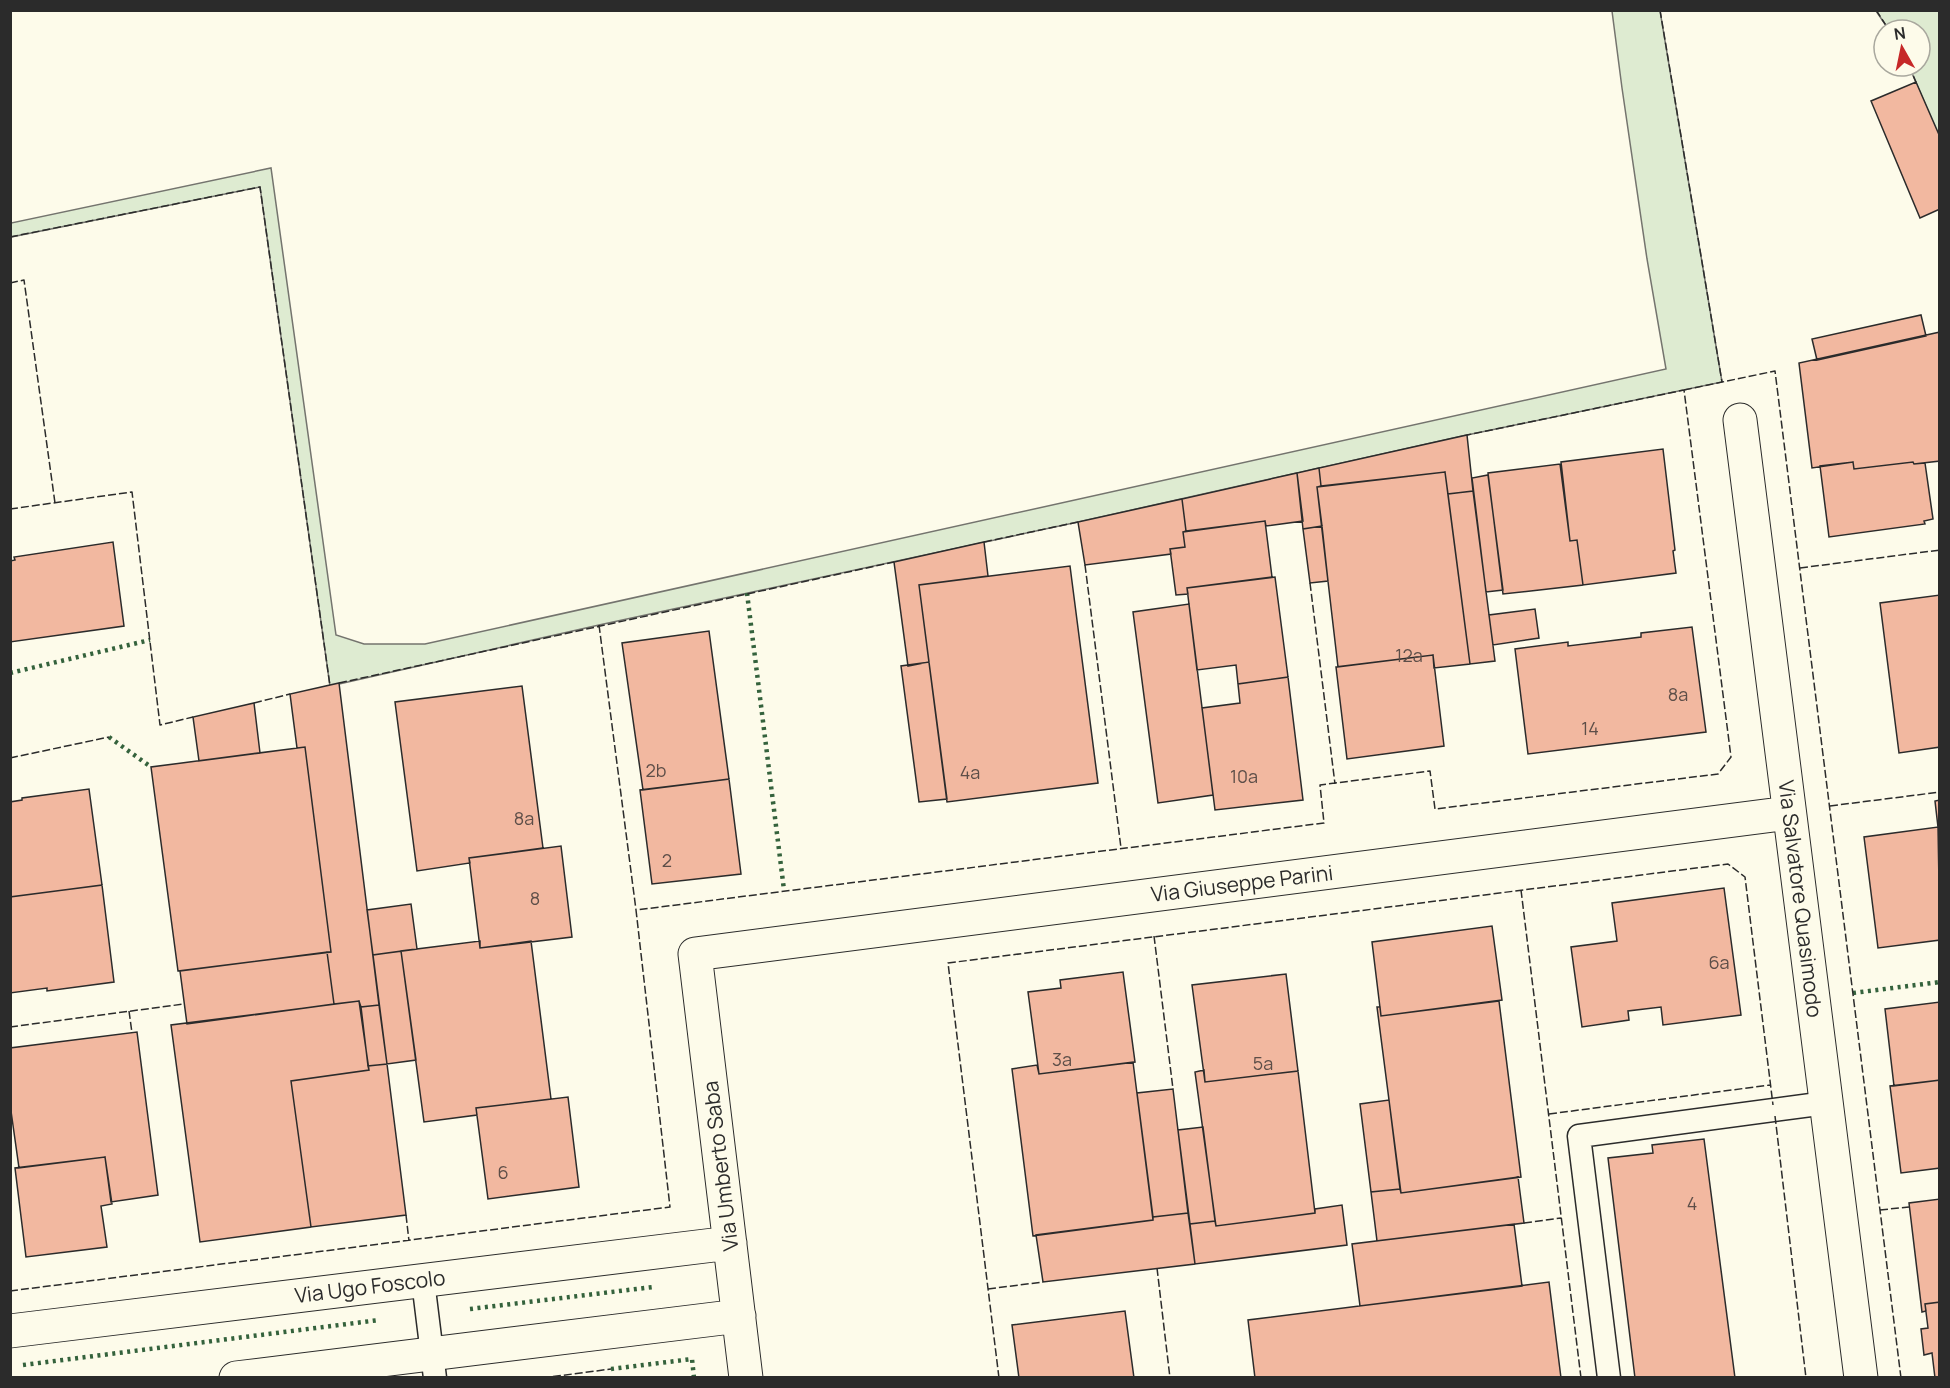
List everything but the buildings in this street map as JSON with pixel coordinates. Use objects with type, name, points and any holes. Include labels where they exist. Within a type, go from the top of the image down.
[{"type":"street","name":"Via Salvatore Quasimodo","points":[[1740,420],[1861,1377]]},
{"type":"street","name":"Via Giuseppe Parini","points":[[695,954],[1789,813]]},
{"type":"street","name":"Via Umberto Saba","points":[[695,954],[746,1377]]},
{"type":"street","name":"Via Ugo Foscolo","points":[[10,1331],[730,1243]]},
{"type":"street","points":[[236,1377],[433,1366],[739,1316]]},
{"type":"lane","points":[[1609,1377],[1579,1136],[1826,1102]]},
{"type":"lane","points":[[423,1281],[433,1366]]},
{"type":"green space","points":[[1612,11],[1660,11],[1722,382],[1467,435],[330,686],[260,187],[11,237],[11,223],[271,168],[336,635],[364,644],[425,644],[1666,369],[1647,259]]},
{"type":"green space","points":[[1876,11],[1939,11],[1939,137],[1914,78],[1932,78],[1932,18],[1881,18]]},
{"type":"hedge","points":[[747,593],[784,890]]},
{"type":"hedge","points":[[10,673],[150,640]]},
{"type":"hedge","points":[[109,737],[151,767]]},
{"type":"hedge","points":[[1853,993],[1940,982]]},
{"type":"hedge","points":[[470,1309],[653,1287]]},
{"type":"hedge","points":[[23,1365],[379,1320]]},
{"type":"hedge","points":[[611,1369],[692,1359],[694,1378]]},
{"type":"fence","points":[[1660,10],[1722,382]]},
{"type":"fence","points":[[1876,10],[1881,18]]},
{"type":"fence","points":[[1914,78],[1916,82]]},
{"type":"fence","points":[[10,237],[260,187],[330,686]]},
{"type":"fence","points":[[10,283],[24,280],[55,503]]},
{"type":"fence","points":[[1684,390],[1775,371],[1901,1378]]},
{"type":"fence","points":[[10,1291],[670,1207],[636,910],[1324,823],[1320,785],[1430,771],[1435,809],[1718,774],[1731,757],[1684,390],[1467,435]]},
{"type":"fence","points":[[10,509],[132,492],[160,725],[193,717]]},
{"type":"fence","points":[[984,542],[1078,522]]},
{"type":"fence","points":[[1800,568],[1940,550]]},
{"type":"fence","points":[[339,683],[894,562]]},
{"type":"fence","points":[[1085,565],[1121,848]]},
{"type":"fence","points":[[1310,583],[1335,784]]},
{"type":"fence","points":[[599,625],[636,910]]},
{"type":"fence","points":[[254,703],[290,694]]},
{"type":"fence","points":[[10,758],[109,737]]},
{"type":"fence","points":[[1830,806],[1940,792]]},
{"type":"fence","points":[[999,1378],[948,963],[1728,864],[1745,877],[1773,1105]]},
{"type":"fence","points":[[1521,890],[1581,1378]]},
{"type":"fence","points":[[1154,936],[1173,1089]]},
{"type":"fence","points":[[10,1027],[184,1004]]},
{"type":"fence","points":[[129,1011],[132,1033]]},
{"type":"fence","points":[[1549,1114],[1770,1085]]},
{"type":"fence","points":[[1775,1116],[1806,1378]]},
{"type":"fence","points":[[1880,1210],[1909,1207]]},
{"type":"fence","points":[[406,1215],[409,1241]]},
{"type":"fence","points":[[1524,1223],[1561,1218]]},
{"type":"fence","points":[[1157,1268],[1170,1378]]},
{"type":"fence","points":[[988,1289],[1043,1282]]},
{"type":"fence","points":[[542,1378],[611,1369]]}]
